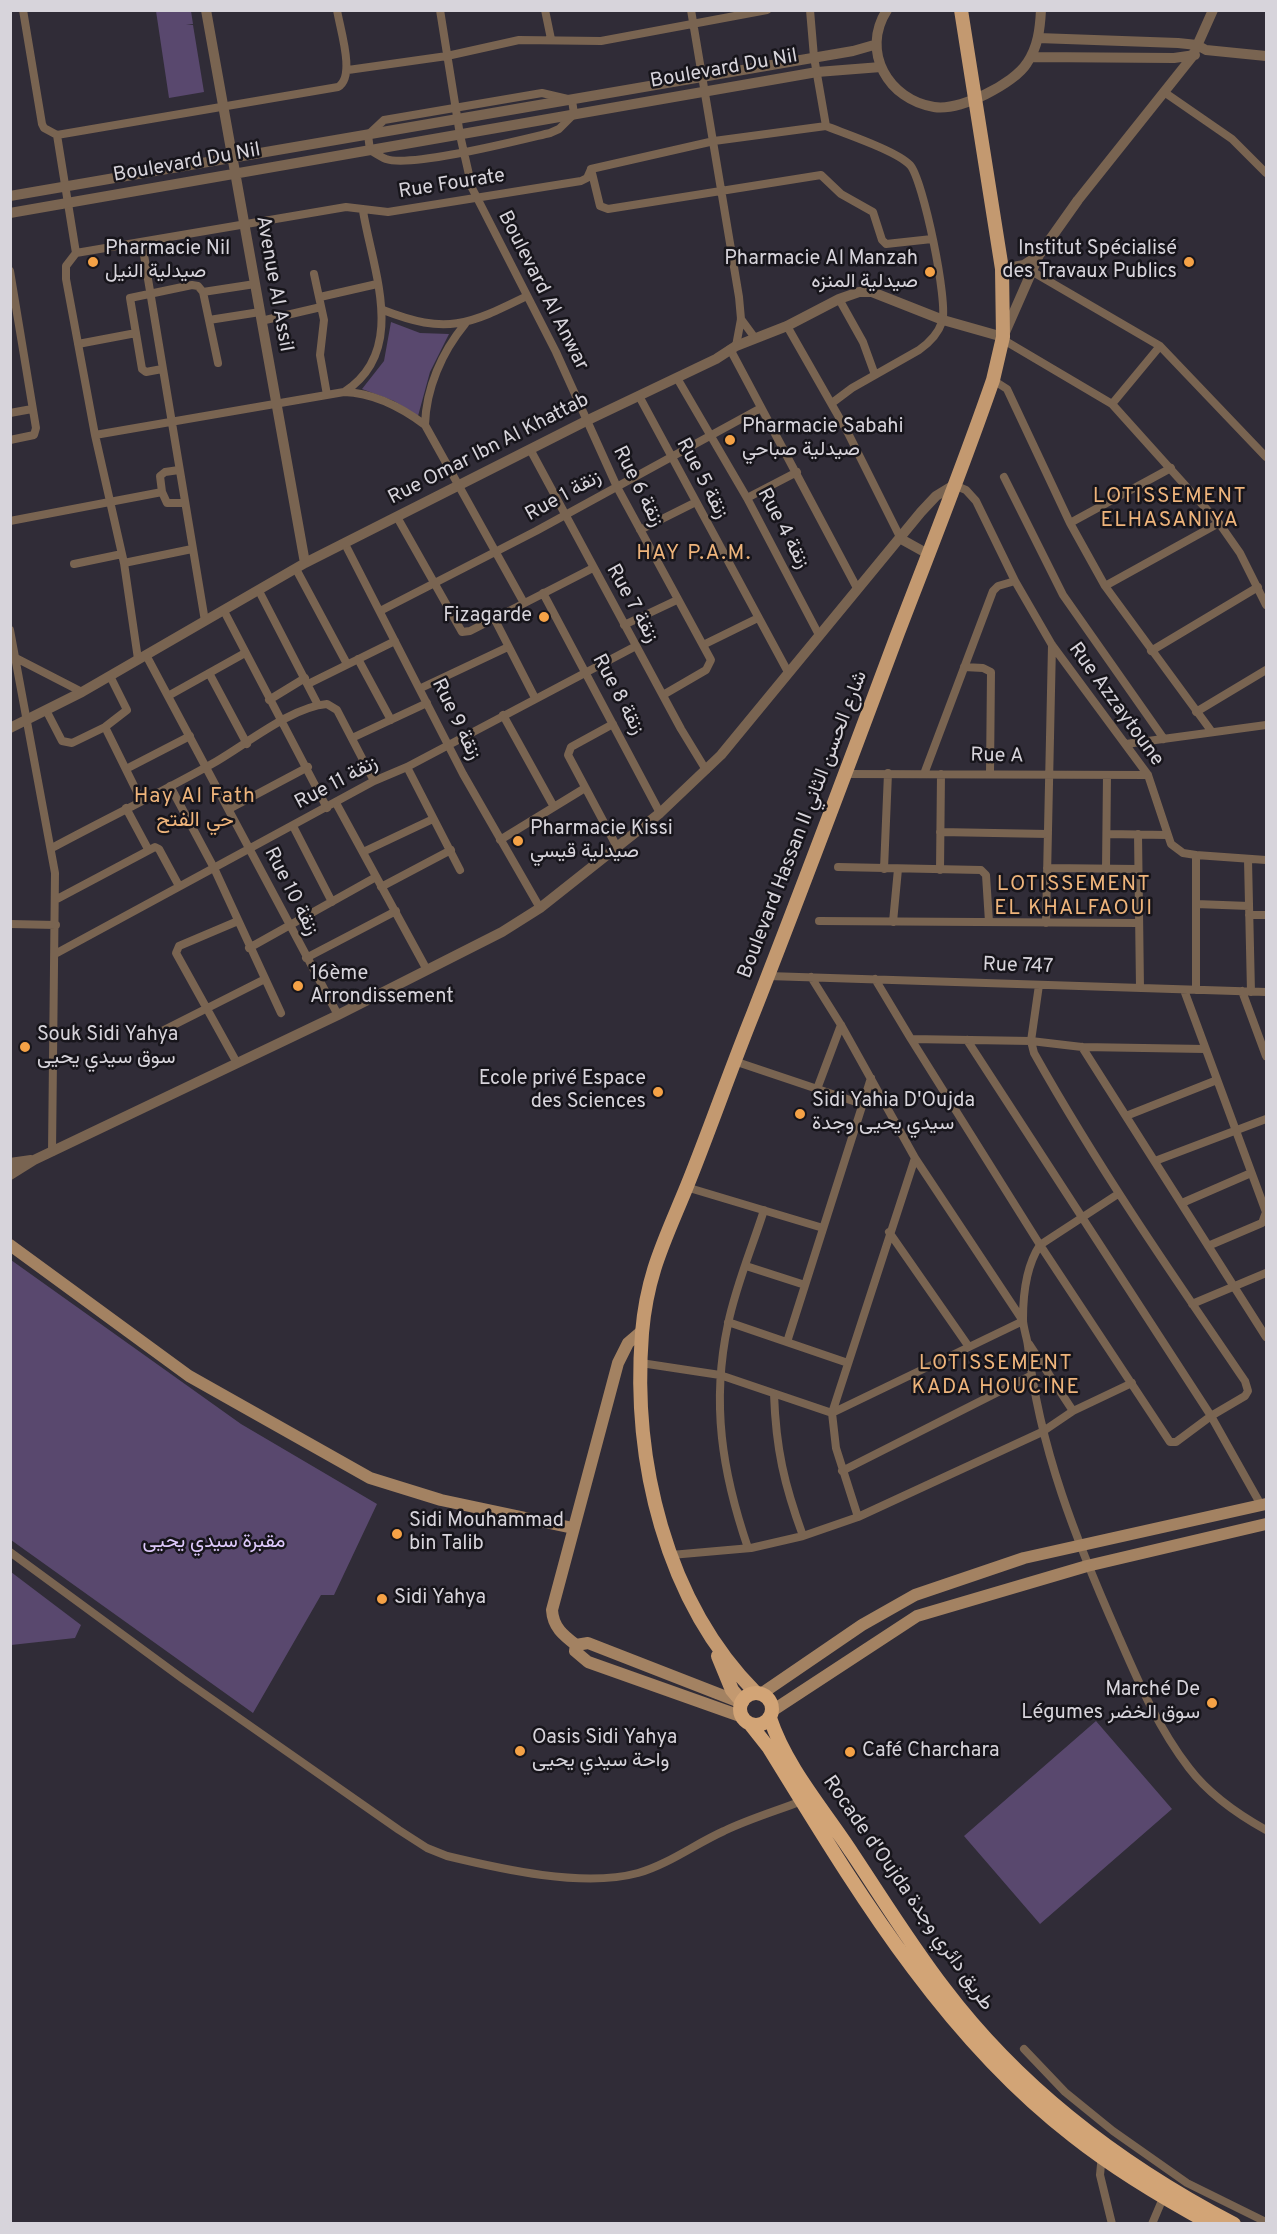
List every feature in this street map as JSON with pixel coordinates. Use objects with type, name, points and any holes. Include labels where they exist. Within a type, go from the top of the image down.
[{"type":"highway","points":[[758,1693],[770,1700],[771,1714],[762,1724],[744,1712],[748,1695],[758,1693]]},
{"type":"highway","name":"Rocade d'Oujda طريق دائري وجدة","points":[[744,1712],[878,1918],[934,1996],[1003,2073],[1072,2135],[1234,2223]]},
{"type":"highway","name":"Rocade d'Oujda طريق دائري وجدة","points":[[771,1714],[784,1751],[944,1988],[1008,2063],[1103,2152],[1163,2198],[1211,2223]]},
{"type":"main road","name":"Boulevard Hassan II شارع الحسن الثاني","points":[[744,1712],[725,1675],[714,1643],[671,1555],[661,1529],[644,1448],[642,1331],[649,1280],[657,1253],[686,1187],[846,774],[993,380],[1002,338],[1002,269],[961,10]]},
{"type":"main road","points":[[10,1245],[189,1376],[370,1478],[441,1500],[573,1528]]},
{"type":"main road","points":[[576,1645],[556,1627],[552,1610],[618,1362],[628,1343],[642,1331]]},
{"type":"main road","points":[[758,1693],[862,1625],[915,1595],[1024,1558],[1264,1505]]},
{"type":"main road","points":[[771,1714],[916,1616],[1088,1566],[1266,1524]]},
{"type":"main road","points":[[576,1645],[588,1643],[689,1684],[744,1712]]},
{"type":"main road","name":"Boulevard Hassan II شارع الحسن الثاني","points":[[714,1643],[734,1671],[758,1693]]},
{"type":"main road","points":[[576,1645],[575,1651],[588,1662],[686,1697],[744,1712]]},
{"type":"main road","points":[[686,1697],[689,1684]]},
{"type":"street","points":[[23,10],[42,124],[44,128],[57,135],[338,87],[345,82],[348,70],[337,10]]},
{"type":"street","name":"Avenue Al Assil","points":[[206,10],[276,404],[300,566]]},
{"type":"street","name":"Boulevard Al Anwar","points":[[440,10],[460,135],[477,199],[588,420]]},
{"type":"street","points":[[545,10],[551,39]]},
{"type":"street","points":[[691,10],[741,319],[733,348],[761,408],[857,588]]},
{"type":"street","points":[[348,70],[447,56],[519,40],[551,39],[584,43],[601,41],[767,10]]},
{"type":"street","points":[[810,10],[814,57],[826,126],[909,163],[920,183],[932,239],[943,320],[929,342],[909,357],[875,375],[832,403]]},
{"type":"street","points":[[887,10],[874,45],[881,67],[902,91],[934,107],[960,104],[976,99],[1012,79],[1031,57],[1038,38],[1041,10]]},
{"type":"street","points":[[1214,10],[1201,47],[1078,200],[1039,255],[1002,338],[1112,404],[1219,523],[1240,553],[1266,606]]},
{"type":"street","points":[[1038,38],[1201,47],[1266,56]]},
{"type":"street","name":"Boulevard Du Nil","points":[[10,196],[702,78],[874,45]]},
{"type":"street","points":[[1031,57],[1192,57]]},
{"type":"street","name":"Boulevard Du Nil","points":[[10,213],[817,72],[854,67],[881,67]]},
{"type":"street","points":[[1164,92],[1232,139],[1266,173]]},
{"type":"street","name":"Boulevard Du Nil","points":[[368,135],[384,120],[456,106],[542,93],[572,100]]},
{"type":"street","points":[[572,100],[574,114]]},
{"type":"street","name":"Boulevard Du Nil","points":[[370,150],[394,160],[464,152],[550,134],[559,129],[574,114]]},
{"type":"street","name":"Rue Fourate","points":[[76,253],[346,207],[363,211],[388,212],[477,199],[581,181],[587,178],[591,169],[714,141],[826,126]]},
{"type":"street","points":[[57,135],[76,253],[66,266],[66,279],[95,435],[123,558],[142,657]]},
{"type":"street","points":[[368,135],[370,150]]},
{"type":"street","points":[[591,169],[600,206],[608,209],[721,189],[821,175],[842,194],[873,212],[882,240],[886,244],[932,239]]},
{"type":"street","points":[[344,392],[364,376],[376,357],[383,310],[363,211]]},
{"type":"street","points":[[142,243],[205,621]]},
{"type":"street","points":[[1002,269],[1024,265],[1039,255]]},
{"type":"street","points":[[10,270],[36,428],[34,435],[10,440]]},
{"type":"street","points":[[1033,272],[1160,346],[1266,457]]},
{"type":"street","points":[[314,274],[324,328],[320,355],[327,395]]},
{"type":"street","points":[[203,292],[255,284]]},
{"type":"street","points":[[209,320],[260,317],[320,302],[377,284]]},
{"type":"street","points":[[162,369],[146,372],[142,369],[130,298],[195,285],[203,292],[218,363]]},
{"type":"street","name":"Rue Omar Ibn Al Khattab","points":[[10,728],[82,692],[300,566],[733,348],[787,326],[839,299],[859,292],[872,292],[943,320],[1002,338]]},
{"type":"street","points":[[383,310],[421,324],[465,324],[527,296]]},
{"type":"street","points":[[839,299],[863,342],[875,375]]},
{"type":"street","points":[[741,319],[755,338]]},
{"type":"street","points":[[465,324],[454,337],[438,368],[429,394],[425,425],[439,455],[459,486],[524,603]]},
{"type":"street","points":[[787,326],[832,403],[901,538],[928,555]]},
{"type":"street","points":[[78,344],[136,333]]},
{"type":"street","points":[[1112,404],[1160,346]]},
{"type":"street","name":"Rue 4 زنقة","points":[[677,378],[747,498],[819,635]]},
{"type":"street","points":[[993,380],[1007,389],[1070,523],[1105,586],[1150,651],[1212,732]]},
{"type":"street","points":[[95,435],[344,392],[370,395],[395,406],[425,425]]},
{"type":"street","name":"Rue 5 زنقة","points":[[639,396],[694,503],[788,672]]},
{"type":"street","name":"Rue 1 زنقة","points":[[380,610],[565,516],[761,408]]},
{"type":"street","points":[[10,413],[32,409]]},
{"type":"street","name":"Rue 6 زنقة","points":[[588,420],[617,487],[711,663],[706,670],[663,694]]},
{"type":"street","name":"Rue 7 زنقة","points":[[531,451],[624,625],[706,770]]},
{"type":"street","points":[[1070,523],[1171,468]]},
{"type":"street","points":[[179,470],[165,472],[160,476],[162,492],[167,503],[184,503]]},
{"type":"street","points":[[747,498],[797,472]]},
{"type":"street","points":[[1004,477],[1063,595],[1164,739]]},
{"type":"street","points":[[10,1175],[34,1160],[338,1015],[502,932],[540,908],[660,813],[706,770],[936,496],[954,485]]},
{"type":"street","name":"Rue Azzaytoune","points":[[954,485],[966,490],[976,501],[1015,581],[1052,645],[1148,776],[1156,793],[1167,835]]},
{"type":"street","points":[[10,521],[162,492]]},
{"type":"street","points":[[640,530],[694,503]]},
{"type":"street","points":[[397,517],[462,632],[593,568]]},
{"type":"street","points":[[1105,586],[1219,523]]},
{"type":"street","name":"Rue 9 زنقة","points":[[345,544],[448,744],[540,908]]},
{"type":"street","points":[[74,564],[192,549]]},
{"type":"street","points":[[300,566],[347,664]]},
{"type":"street","points":[[924,774],[993,591],[998,586],[1015,581]]},
{"type":"street","points":[[1150,651],[1257,587]]},
{"type":"street","points":[[259,591],[318,705]]},
{"type":"street","name":"Rue 8 زنقة","points":[[543,593],[660,813]]},
{"type":"street","points":[[624,625],[677,600]]},
{"type":"street","points":[[224,611],[269,700],[308,767],[327,808]]},
{"type":"street","points":[[494,618],[535,698]]},
{"type":"street","points":[[703,645],[758,618]]},
{"type":"street","points":[[10,630],[13,657],[28,719],[52,848],[57,899],[52,1152]]},
{"type":"street","points":[[269,700],[395,641]]},
{"type":"street","points":[[1046,923],[1052,645]]},
{"type":"street","name":"Rue 11 زنقة","points":[[55,954],[374,781],[407,767],[636,646]]},
{"type":"street","points":[[421,688],[508,647]]},
{"type":"street","points":[[168,696],[245,653]]},
{"type":"street","points":[[13,657],[82,692]]},
{"type":"street","name":"Rue 10 زنقة","points":[[142,657],[168,696],[190,736],[338,1015]]},
{"type":"street","points":[[358,659],[391,720]]},
{"type":"street","points":[[964,667],[983,668],[991,672],[990,773]]},
{"type":"street","points":[[1196,712],[1266,670]]},
{"type":"street","points":[[209,673],[247,744]]},
{"type":"street","points":[[46,710],[62,741],[66,744],[105,727],[127,710],[110,676]]},
{"type":"street","points":[[352,738],[427,703]]},
{"type":"street","points":[[52,848],[141,800],[207,768],[281,722],[318,705],[333,706],[374,781]]},
{"type":"street","points":[[503,715],[554,807]]},
{"type":"street","points":[[613,724],[568,751],[571,763],[617,847]]},
{"type":"street","points":[[1126,744],[1266,725]]},
{"type":"street","points":[[105,727],[141,800]]},
{"type":"street","points":[[126,769],[190,736]]},
{"type":"street","points":[[229,809],[308,767]]},
{"type":"street","points":[[407,767],[460,870]]},
{"type":"street","points":[[884,869],[888,773]]},
{"type":"street","name":"Rue A","points":[[846,774],[990,773],[1148,776]]},
{"type":"street","points":[[940,870],[941,774]]},
{"type":"street","points":[[1107,775],[1107,869]]},
{"type":"street","points":[[170,786],[214,868],[249,948],[281,1012]]},
{"type":"street","points":[[500,840],[585,788]]},
{"type":"street","points":[[336,803],[427,970]]},
{"type":"street","points":[[126,808],[148,849]]},
{"type":"street","points":[[363,852],[433,819]]},
{"type":"street","points":[[293,826],[332,902]]},
{"type":"street","points":[[940,832],[1048,834]]},
{"type":"street","points":[[1107,834],[1167,835],[1176,850],[1196,855],[1266,860]]},
{"type":"street","points":[[1138,834],[1140,988]]},
{"type":"street","points":[[57,899],[80,889],[155,847],[159,849],[179,886]]},
{"type":"street","points":[[381,887],[451,850]]},
{"type":"street","points":[[1196,855],[1196,990]]},
{"type":"street","points":[[1248,860],[1246,991],[1266,1056]]},
{"type":"street","points":[[838,867],[983,872],[986,875],[989,922]]},
{"type":"street","points":[[1047,868],[1138,869]]},
{"type":"street","points":[[892,922],[898,869]]},
{"type":"street","points":[[249,948],[376,877]]},
{"type":"street","points":[[1196,904],[1249,910],[1266,915]]},
{"type":"street","points":[[306,958],[396,911]]},
{"type":"street","points":[[237,1063],[182,965],[176,950],[179,946],[238,921]]},
{"type":"street","points":[[819,921],[1138,923]]},
{"type":"street","points":[[10,924],[56,925]]},
{"type":"street","name":"Rue 747","points":[[768,975],[1266,992]]},
{"type":"street","points":[[811,977],[841,1025],[915,1158],[1023,1321]]},
{"type":"street","points":[[154,1035],[265,979]]},
{"type":"street","points":[[875,979],[1040,1245],[1170,1442],[1176,1442],[1211,1416],[1245,1396],[1248,1391],[1245,1381],[1118,1194],[1070,1118],[1034,1053],[1031,1041],[1039,985]]},
{"type":"street","points":[[1184,990],[1266,1217],[1262,1223],[1208,1246]]},
{"type":"street","points":[[817,1089],[841,1025]]},
{"type":"street","points":[[911,1039],[1031,1041],[1082,1047],[1205,1048]]},
{"type":"street","points":[[967,1040],[1211,1416],[1264,1505]]},
{"type":"street","points":[[1082,1047],[1234,1287],[1265,1331]]},
{"type":"street","points":[[734,1061],[862,1104]]},
{"type":"street","points":[[788,1342],[871,1078]]},
{"type":"street","points":[[1126,1116],[1217,1080]]},
{"type":"street","points":[[1155,1161],[1266,1119]]},
{"type":"street","points":[[858,1517],[836,1448],[832,1413],[889,1232],[915,1158]]},
{"type":"street","points":[[10,1163],[34,1160]]},
{"type":"street","points":[[1182,1203],[1251,1173]]},
{"type":"street","points":[[686,1187],[823,1228]]},
{"type":"street","points":[[1118,1194],[1040,1245],[1029,1269],[1023,1321],[1028,1342],[1030,1376],[1042,1431],[1079,1547],[1139,1683],[1168,1739],[1190,1769],[1212,1792],[1266,1830]]},
{"type":"street","points":[[748,1548],[731,1496],[723,1455],[720,1375],[728,1322],[764,1210]]},
{"type":"street","points":[[889,1232],[969,1347]]},
{"type":"street","points":[[746,1266],[806,1285]]},
{"type":"street","points":[[1192,1304],[1266,1273]]},
{"type":"street","points":[[641,1363],[720,1375],[832,1413],[1023,1321]]},
{"type":"street","points":[[728,1322],[848,1363]]},
{"type":"street","points":[[1028,1342],[1073,1412]]},
{"type":"street","points":[[842,1471],[1030,1376]]},
{"type":"street","points":[[671,1555],[748,1548],[803,1536],[858,1517],[1042,1431],[1073,1412],[1132,1383]]},
{"type":"street","points":[[774,1394],[776,1441],[787,1492],[803,1536]]},
{"type":"street","points":[[10,1552],[399,1830],[427,1848],[447,1856],[572,1877],[638,1873],[690,1850],[725,1830],[802,1801]]},
{"type":"street","points":[[1024,2049],[1065,2092],[1113,2131],[1187,2182],[1266,2222]]},
{"type":"street","points":[[1103,2152],[1101,2175],[1112,2223]]},
{"type":"street","points":[[1152,2223],[1163,2198]]},
{"type":"green space","points":[[156,11],[191,11],[193,24],[186,25],[193,25],[204,92],[169,98]]},
{"type":"green space","points":[[391,322],[420,333],[449,334],[430,372],[418,416],[394,401],[362,389],[384,361]]},
{"type":"green space","name":"مقبرة سيدي يحيى","points":[[11,1260],[241,1424],[377,1504],[334,1595],[321,1595],[253,1713],[11,1540]]},
{"type":"green space","points":[[11,1572],[81,1625],[75,1638],[11,1645]]},
{"type":"green space","points":[[1096,1721],[1172,1809],[1040,1924],[964,1836]]},
{"type":"place","name":"Pharmacie Nil صيدلية النيل","points":[[93,262]]},
{"type":"place","name":"Institut Spécialisé des Travaux Publics","points":[[1189,262]]},
{"type":"place","name":"Pharmacie Al Manzah صيدلية المنزه","points":[[930,272]]},
{"type":"place","name":"Pharmacie Sabahi صيدلية صباحي","points":[[730,440]]},
{"type":"place","name":"Fizagarde","points":[[544,617]]},
{"type":"place","name":"Pharmacie Kissi صيدلية قيسي","points":[[518,841]]},
{"type":"place","name":"16ème Arrondissement","points":[[298,986]]},
{"type":"place","name":"Souk Sidi Yahya سوق سيدي يحيى","points":[[25,1047]]},
{"type":"place","name":"Ecole privé Espace des Sciences","points":[[658,1092]]},
{"type":"place","name":"Sidi Yahia D'Oujda سيدي يحيى وجدة","points":[[800,1114]]},
{"type":"place","name":"Sidi Mouhammad bin Talib","points":[[397,1534]]},
{"type":"place","name":"Sidi Yahya","points":[[382,1599]]},
{"type":"place","name":"Marché De Légumes سوق الخضر","points":[[1212,1703]]},
{"type":"place","name":"Oasis Sidi Yahya واحة سيدي يحيى","points":[[520,1751]]},
{"type":"place","name":"Café Charchara","points":[[850,1752]]},
{"type":"district","name":"LOTISSEMENT ELHASANIYA","points":[[1170,510]]},
{"type":"district","name":"HAY P.A.M.","points":[[694,555]]},
{"type":"district","name":"Hay Al Fath حي الفتح","points":[[195,810]]},
{"type":"district","name":"LOTISSEMENT EL KHALFAOUI","points":[[1074,898]]},
{"type":"district","name":"LOTISSEMENT KADA HOUCINE","points":[[996,1377]]}]
